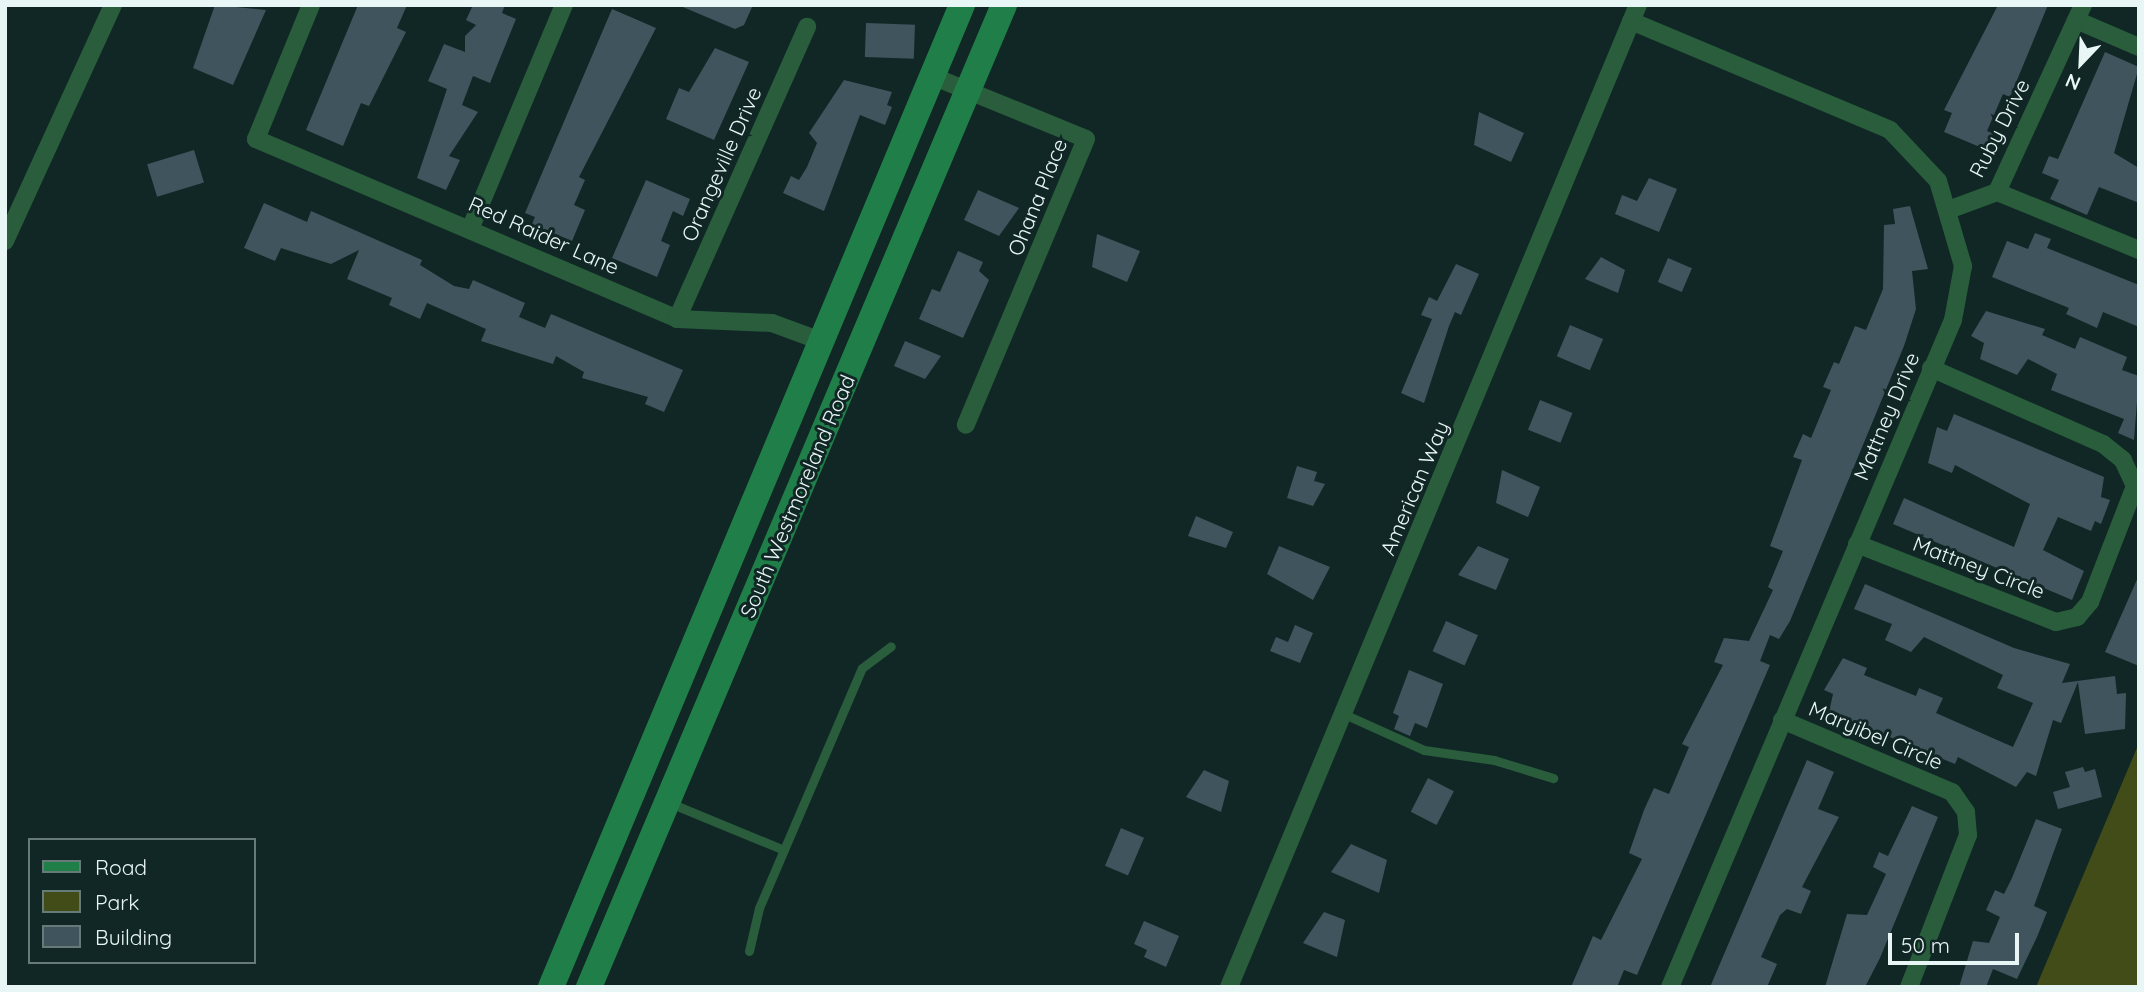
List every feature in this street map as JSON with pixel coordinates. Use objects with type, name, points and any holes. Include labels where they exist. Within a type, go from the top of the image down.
[{"type":"main road","name":"South Westmoreland Road","points":[[551,987],[962,5]]},
{"type":"main road","name":"South Westmoreland Road","points":[[589,987],[1004,5]]},
{"type":"main road","points":[[821,341],[857,358]]},
{"type":"main road","points":[[633,786],[666,802]]},
{"type":"street","points":[[6,237],[113,5]]},
{"type":"street","name":"Red Raider Lane","points":[[311,5],[256,139],[471,227],[677,319],[772,324],[821,341]]},
{"type":"street","points":[[471,227],[564,5]]},
{"type":"street","name":"Mattney Drive","points":[[1635,13],[1890,130],[1938,181],[1951,209],[1963,266],[1961,293],[1931,368],[1670,987]]},
{"type":"street","name":"American Way","points":[[1229,987],[1635,13]]},
{"type":"street","points":[[2080,13],[2139,47]]},
{"type":"street","name":"Ruby Drive","points":[[1951,209],[1997,192],[2080,13]]},
{"type":"street","name":"Orangeville Drive","points":[[677,319],[807,27]]},
{"type":"street","name":"Ohana Place","points":[[932,76],[1086,139],[966,425]]},
{"type":"street","points":[[1997,192],[2139,250]]},
{"type":"street","name":"Mattney Circle","points":[[1857,544],[2056,622],[2077,617],[2090,601],[2135,486],[2123,460],[2103,444],[1931,368]]},
{"type":"street","name":"Maryibel Circle","points":[[1783,720],[1952,792],[1966,812],[1968,835],[1909,987]]},
{"type":"lane","points":[[749,951],[784,849],[862,668],[891,646]]},
{"type":"lane","points":[[1344,714],[1424,750],[1494,760],[1553,778]]},
{"type":"lane","points":[[666,802],[784,849]]},
{"type":"green space","points":[[2139,743],[2139,987],[2036,987]]},
{"type":"building","points":[[215,5],[266,10],[233,85],[193,68]]},
{"type":"building","points":[[358,5],[407,5],[397,28],[406,32],[369,106],[361,103],[343,146],[306,130]]},
{"type":"building","points":[[473,5],[505,5],[502,13],[516,19],[490,83],[473,76],[462,105],[478,112],[449,156],[460,160],[446,190],[417,178],[447,89],[428,81],[444,44],[465,52],[465,36],[476,25],[466,20]]},
{"type":"building","points":[[678,5],[753,5],[744,25],[735,29]]},
{"type":"building","points":[[1998,5],[2048,5],[2010,97],[2003,94],[1987,131],[1994,134],[1987,150],[1944,132],[1952,113],[1944,110]]},
{"type":"building","points":[[612,9],[656,28],[579,177],[585,180],[574,205],[585,210],[572,241],[532,224],[535,217],[525,213]]},
{"type":"building","points":[[866,23],[915,25],[914,59],[865,57]]},
{"type":"building","points":[[715,48],[749,62],[714,140],[666,119],[679,88],[689,92]]},
{"type":"building","points":[[2105,52],[2139,67],[2114,153],[2139,168],[2139,203],[2099,187],[2087,215],[2050,199],[2059,180],[2042,173],[2049,156],[2058,159]]},
{"type":"building","points":[[844,80],[892,92],[887,105],[892,107],[885,125],[860,115],[824,211],[783,193],[791,176],[799,180],[807,167],[817,143],[809,133]]},
{"type":"building","points":[[1479,112],[1524,133],[1511,162],[1474,145]]},
{"type":"building","points":[[194,150],[204,183],[157,197],[147,164]]},
{"type":"building","points":[[1649,178],[1677,189],[1659,232],[1615,214],[1622,195],[1637,201]]},
{"type":"building","points":[[646,180],[690,199],[683,216],[673,211],[661,241],[670,245],[657,277],[612,258]]},
{"type":"building","points":[[978,190],[1019,208],[999,236],[964,220]]},
{"type":"building","points":[[264,203],[307,222],[311,211],[350,228],[422,260],[420,265],[454,286],[469,289],[473,280],[525,303],[519,317],[545,328],[551,314],[683,370],[664,412],[645,404],[648,397],[582,378],[584,372],[556,356],[553,364],[481,341],[486,329],[427,303],[420,319],[389,305],[392,298],[347,279],[359,250],[331,264],[281,248],[275,261],[244,248]]},
{"type":"building","points":[[1910,206],[1928,269],[1912,271],[1916,309],[1904,346],[1790,621],[1779,639],[1770,635],[1760,661],[1770,665],[1637,975],[1624,970],[1617,987],[1571,987],[1593,936],[1601,940],[1642,859],[1629,853],[1644,810],[1654,788],[1669,794],[1689,747],[1682,744],[1723,665],[1714,662],[1724,638],[1749,641],[1773,590],[1768,587],[1783,551],[1770,546],[1802,460],[1793,457],[1803,434],[1811,438],[1831,390],[1823,387],[1834,362],[1839,364],[1855,326],[1866,330],[1883,289],[1884,225],[1895,224],[1893,209]]},
{"type":"building","points":[[2035,233],[2051,239],[2047,248],[2139,285],[2139,327],[2103,312],[2097,328],[2066,314],[2069,308],[1992,277],[2007,241],[2028,249]]},
{"type":"building","points":[[1097,234],[1140,251],[1127,282],[1092,267]]},
{"type":"building","points":[[958,251],[983,262],[979,271],[989,280],[963,338],[919,319],[932,289],[940,292]]},
{"type":"building","points":[[1601,257],[1625,270],[1618,293],[1585,279]]},
{"type":"building","points":[[1668,258],[1692,268],[1682,292],[1658,282]]},
{"type":"building","points":[[1456,264],[1479,274],[1461,315],[1455,312],[1449,326],[1424,403],[1401,393],[1432,319],[1421,315],[1429,297],[1437,301]]},
{"type":"building","points":[[1986,311],[2045,329],[2042,335],[2075,349],[2080,337],[2127,357],[2122,370],[2139,376],[2134,440],[2118,433],[2124,419],[2051,390],[2057,374],[2028,359],[2017,375],[1980,359],[1984,343],[1971,336]]},
{"type":"building","points":[[1570,325],[1603,339],[1590,370],[1557,356]]},
{"type":"building","points":[[905,341],[941,356],[925,379],[894,366]]},
{"type":"building","points":[[1540,400],[1572,413],[1560,443],[1528,430]]},
{"type":"building","points":[[1954,414],[2104,477],[2101,497],[2110,500],[2101,524],[2095,521],[2091,531],[2058,517],[2043,550],[2084,571],[2072,600],[1893,524],[1904,498],[2014,547],[2030,504],[1955,465],[1952,473],[1928,463],[1937,427],[1947,431]]},
{"type":"building","points":[[1297,466],[1317,472],[1314,481],[1325,484],[1313,506],[1287,498]]},
{"type":"building","points":[[1502,470],[1540,487],[1528,517],[1496,503]]},
{"type":"building","points":[[1196,516],[1233,532],[1226,548],[1188,536]]},
{"type":"building","points":[[1279,546],[1330,567],[1313,600],[1267,574]]},
{"type":"building","points":[[1478,546],[1509,559],[1496,590],[1458,575]]},
{"type":"building","points":[[2139,575],[2139,666],[2105,652]]},
{"type":"building","points":[[1865,584],[2014,648],[2070,664],[2062,683],[2115,676],[2117,694],[2126,693],[2125,729],[2085,734],[2078,682],[2061,723],[2053,720],[2036,776],[2027,772],[2016,787],[1958,757],[1955,764],[1829,712],[1833,694],[1824,690],[1843,658],[1867,668],[1864,675],[1916,696],[1919,688],[1943,698],[1936,713],[2013,747],[2033,703],[1997,688],[2003,675],[1924,637],[1911,652],[1885,640],[1892,624],[1854,609]]},
{"type":"building","points":[[1446,621],[1478,635],[1465,665],[1433,651]]},
{"type":"building","points":[[1295,625],[1313,633],[1300,663],[1270,651],[1276,637],[1288,642]]},
{"type":"building","points":[[1409,670],[1443,684],[1427,728],[1415,723],[1410,736],[1394,729],[1399,716],[1393,713]]},
{"type":"building","points":[[1807,760],[1834,772],[1818,809],[1839,817],[1802,887],[1811,891],[1801,914],[1787,909],[1780,915],[1761,957],[1777,964],[1767,987],[1710,987]]},
{"type":"building","points":[[2083,767],[2085,772],[2095,769],[2102,797],[2058,809],[2053,792],[2070,787],[2065,772]]},
{"type":"building","points":[[1204,770],[1229,781],[1221,812],[1186,797]]},
{"type":"building","points":[[1428,778],[1454,791],[1437,825],[1411,812]]},
{"type":"building","points":[[1912,806],[1938,817],[1880,958],[1865,987],[1825,987],[1847,914],[1867,915],[1886,874],[1873,867],[1879,852],[1888,856]]},
{"type":"building","points":[[2036,819],[2062,829],[2034,906],[2047,912],[2037,937],[2017,979],[1993,969],[1986,987],[1959,987],[1973,941],[1989,943],[2000,917],[1986,910],[1995,890],[2004,894]]},
{"type":"building","points":[[1121,828],[1144,838],[1128,876],[1105,866]]},
{"type":"building","points":[[1351,844],[1387,860],[1379,893],[1331,872]]},
{"type":"building","points":[[1324,912],[1345,920],[1337,957],[1303,943]]},
{"type":"building","points":[[1144,921],[1179,936],[1166,967],[1144,957],[1147,950],[1134,944]]}]
